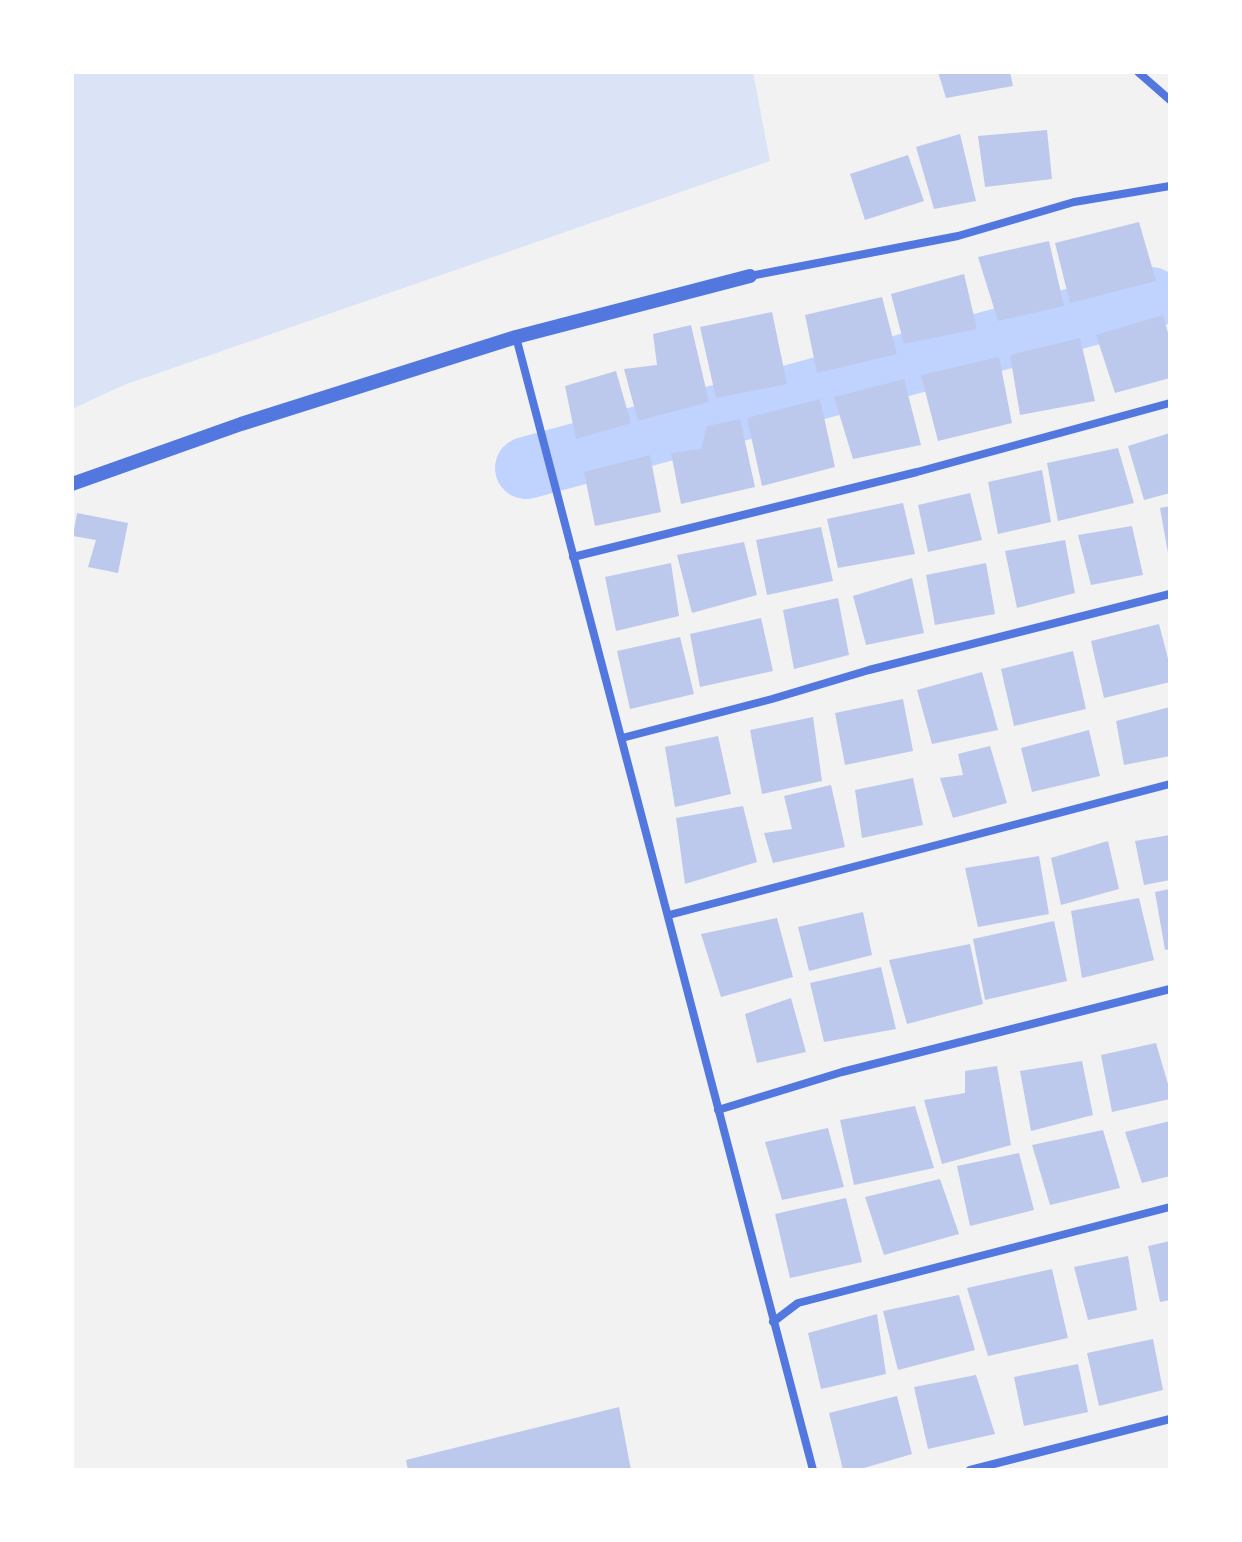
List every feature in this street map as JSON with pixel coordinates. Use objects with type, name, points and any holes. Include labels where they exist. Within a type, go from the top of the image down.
[{"type":"street","points":[[1138,72],[1170,100]]},
{"type":"street","points":[[72,484],[241,424],[516,337],[750,276],[958,236],[1074,202],[1170,186]]},
{"type":"street","points":[[516,337],[813,1470]]},
{"type":"street","points":[[573,557],[917,472],[1170,403]]},
{"type":"street","points":[[622,738],[869,670],[1170,594]]},
{"type":"street","points":[[669,915],[1170,784]]},
{"type":"street","points":[[718,1110],[842,1072],[1170,989]]},
{"type":"street","points":[[773,1322],[798,1303],[1170,1207]]},
{"type":"street","points":[[970,1470],[1170,1419]]},
{"type":"shaded area","points":[[72,72],[753,72],[770,161],[124,385],[72,409]]},
{"type":"building","points":[[938,72],[1010,72],[1013,86],[946,98]]},
{"type":"building","points":[[1047,130],[1052,179],[985,187],[978,136]]},
{"type":"building","points":[[960,134],[976,201],[934,209],[916,147]]},
{"type":"building","points":[[908,155],[924,201],[865,220],[850,174]]},
{"type":"building","points":[[1139,222],[1156,281],[1070,303],[1055,243]]},
{"type":"building","points":[[1049,241],[1064,306],[998,321],[978,257]]},
{"type":"building","points":[[964,274],[977,329],[904,344],[891,294]]},
{"type":"building","points":[[882,297],[897,354],[817,373],[805,315]]},
{"type":"building","points":[[772,312],[787,384],[716,398],[700,327]]},
{"type":"building","points":[[1163,315],[1170,340],[1170,378],[1115,393],[1096,335]]},
{"type":"building","points":[[691,325],[709,402],[638,421],[624,369],[657,365],[653,334]]},
{"type":"building","points":[[1080,338],[1095,401],[1020,415],[1010,355]]},
{"type":"building","points":[[999,357],[1012,423],[938,441],[921,375]]},
{"type":"building","points":[[616,371],[631,423],[576,439],[565,386]]},
{"type":"building","points":[[904,379],[921,445],[853,459],[834,397]]},
{"type":"building","points":[[820,399],[835,467],[762,486],[747,418]]},
{"type":"building","points":[[740,419],[755,487],[681,504],[671,453],[701,449],[707,426]]},
{"type":"building","points":[[1170,433],[1170,493],[1144,500],[1128,446]]},
{"type":"building","points":[[1118,448],[1134,503],[1058,521],[1047,463]]},
{"type":"building","points":[[650,455],[661,512],[595,526],[584,472]]},
{"type":"building","points":[[1042,470],[1051,522],[998,534],[988,482]]},
{"type":"building","points":[[970,493],[982,540],[928,552],[918,505]]},
{"type":"building","points":[[903,503],[915,554],[838,568],[827,519]]},
{"type":"building","points":[[1170,506],[1170,553],[1168,553],[1160,508]]},
{"type":"building","points":[[77,513],[128,523],[118,573],[88,567],[96,540],[73,536]]},
{"type":"building","points":[[1132,526],[1143,575],[1091,585],[1078,535]]},
{"type":"building","points":[[821,527],[833,581],[767,595],[756,540]]},
{"type":"building","points":[[1065,540],[1075,593],[1017,608],[1005,551]]},
{"type":"building","points":[[744,542],[757,595],[692,613],[677,555]]},
{"type":"building","points":[[671,563],[679,616],[616,631],[605,577]]},
{"type":"building","points":[[986,563],[995,614],[935,625],[926,575]]},
{"type":"building","points":[[912,578],[924,633],[866,645],[853,596]]},
{"type":"building","points":[[838,598],[849,655],[794,669],[783,610]]},
{"type":"building","points":[[761,618],[773,671],[700,687],[690,634]]},
{"type":"building","points":[[1159,624],[1170,666],[1170,682],[1104,698],[1091,641]]},
{"type":"building","points":[[680,637],[694,694],[630,709],[617,651]]},
{"type":"building","points":[[1073,651],[1086,709],[1014,726],[1001,669]]},
{"type":"building","points":[[982,672],[998,730],[932,744],[917,690]]},
{"type":"building","points":[[903,699],[913,751],[845,765],[835,713]]},
{"type":"building","points":[[1170,707],[1170,756],[1124,765],[1116,721]]},
{"type":"building","points":[[813,717],[822,781],[762,794],[750,730]]},
{"type":"building","points":[[1089,730],[1100,776],[1032,792],[1021,748]]},
{"type":"building","points":[[718,736],[731,794],[675,807],[665,747]]},
{"type":"building","points":[[990,746],[1007,803],[953,818],[940,778],[963,775],[958,754]]},
{"type":"building","points":[[913,778],[923,825],[862,838],[855,790]]},
{"type":"building","points":[[831,785],[845,847],[773,863],[764,833],[792,829],[784,796]]},
{"type":"building","points":[[743,806],[757,862],[685,884],[676,818]]},
{"type":"building","points":[[1170,835],[1170,880],[1144,885],[1135,841]]},
{"type":"building","points":[[1108,841],[1119,889],[1061,905],[1051,858]]},
{"type":"building","points":[[1039,856],[1049,914],[978,927],[965,868]]},
{"type":"building","points":[[1170,889],[1170,949],[1165,950],[1155,892]]},
{"type":"building","points":[[1139,898],[1154,960],[1082,978],[1071,911]]},
{"type":"building","points":[[863,912],[872,955],[809,971],[798,927]]},
{"type":"building","points":[[777,918],[793,977],[721,997],[701,934]]},
{"type":"building","points":[[1054,921],[1067,981],[985,1000],[973,939]]},
{"type":"building","points":[[970,944],[983,1004],[907,1024],[889,960]]},
{"type":"building","points":[[881,967],[896,1029],[824,1042],[810,983]]},
{"type":"building","points":[[791,998],[806,1052],[757,1063],[745,1014]]},
{"type":"building","points":[[1156,1043],[1170,1099],[1112,1112],[1101,1055]]},
{"type":"building","points":[[1082,1061],[1093,1115],[1031,1131],[1020,1071]]},
{"type":"building","points":[[997,1066],[1011,1145],[942,1164],[924,1100],[965,1093],[965,1071]]},
{"type":"building","points":[[915,1106],[934,1168],[854,1185],[840,1120]]},
{"type":"building","points":[[1170,1121],[1170,1176],[1142,1183],[1125,1132]]},
{"type":"building","points":[[828,1128],[844,1187],[782,1200],[765,1142]]},
{"type":"building","points":[[1103,1130],[1120,1188],[1050,1205],[1032,1145]]},
{"type":"building","points":[[1019,1153],[1034,1210],[970,1226],[957,1166]]},
{"type":"building","points":[[940,1179],[959,1234],[884,1255],[865,1197]]},
{"type":"building","points":[[846,1198],[862,1262],[790,1278],[775,1214]]},
{"type":"building","points":[[1170,1241],[1170,1300],[1160,1302],[1148,1246]]},
{"type":"building","points":[[1128,1256],[1137,1310],[1088,1320],[1074,1267]]},
{"type":"building","points":[[1052,1269],[1068,1338],[988,1356],[967,1288]]},
{"type":"building","points":[[959,1295],[975,1350],[898,1370],[883,1311]]},
{"type":"building","points":[[877,1314],[886,1374],[821,1389],[808,1333]]},
{"type":"building","points":[[1153,1339],[1163,1390],[1099,1406],[1087,1353]]},
{"type":"building","points":[[1078,1364],[1088,1412],[1024,1426],[1014,1377]]},
{"type":"building","points":[[976,1375],[995,1434],[928,1449],[914,1387]]},
{"type":"building","points":[[897,1396],[912,1454],[857,1470],[843,1470],[829,1413]]},
{"type":"building","points":[[619,1407],[631,1470],[408,1470],[406,1460]]},
{"type":"waterway","points":[[526,468],[1151,298]]}]
